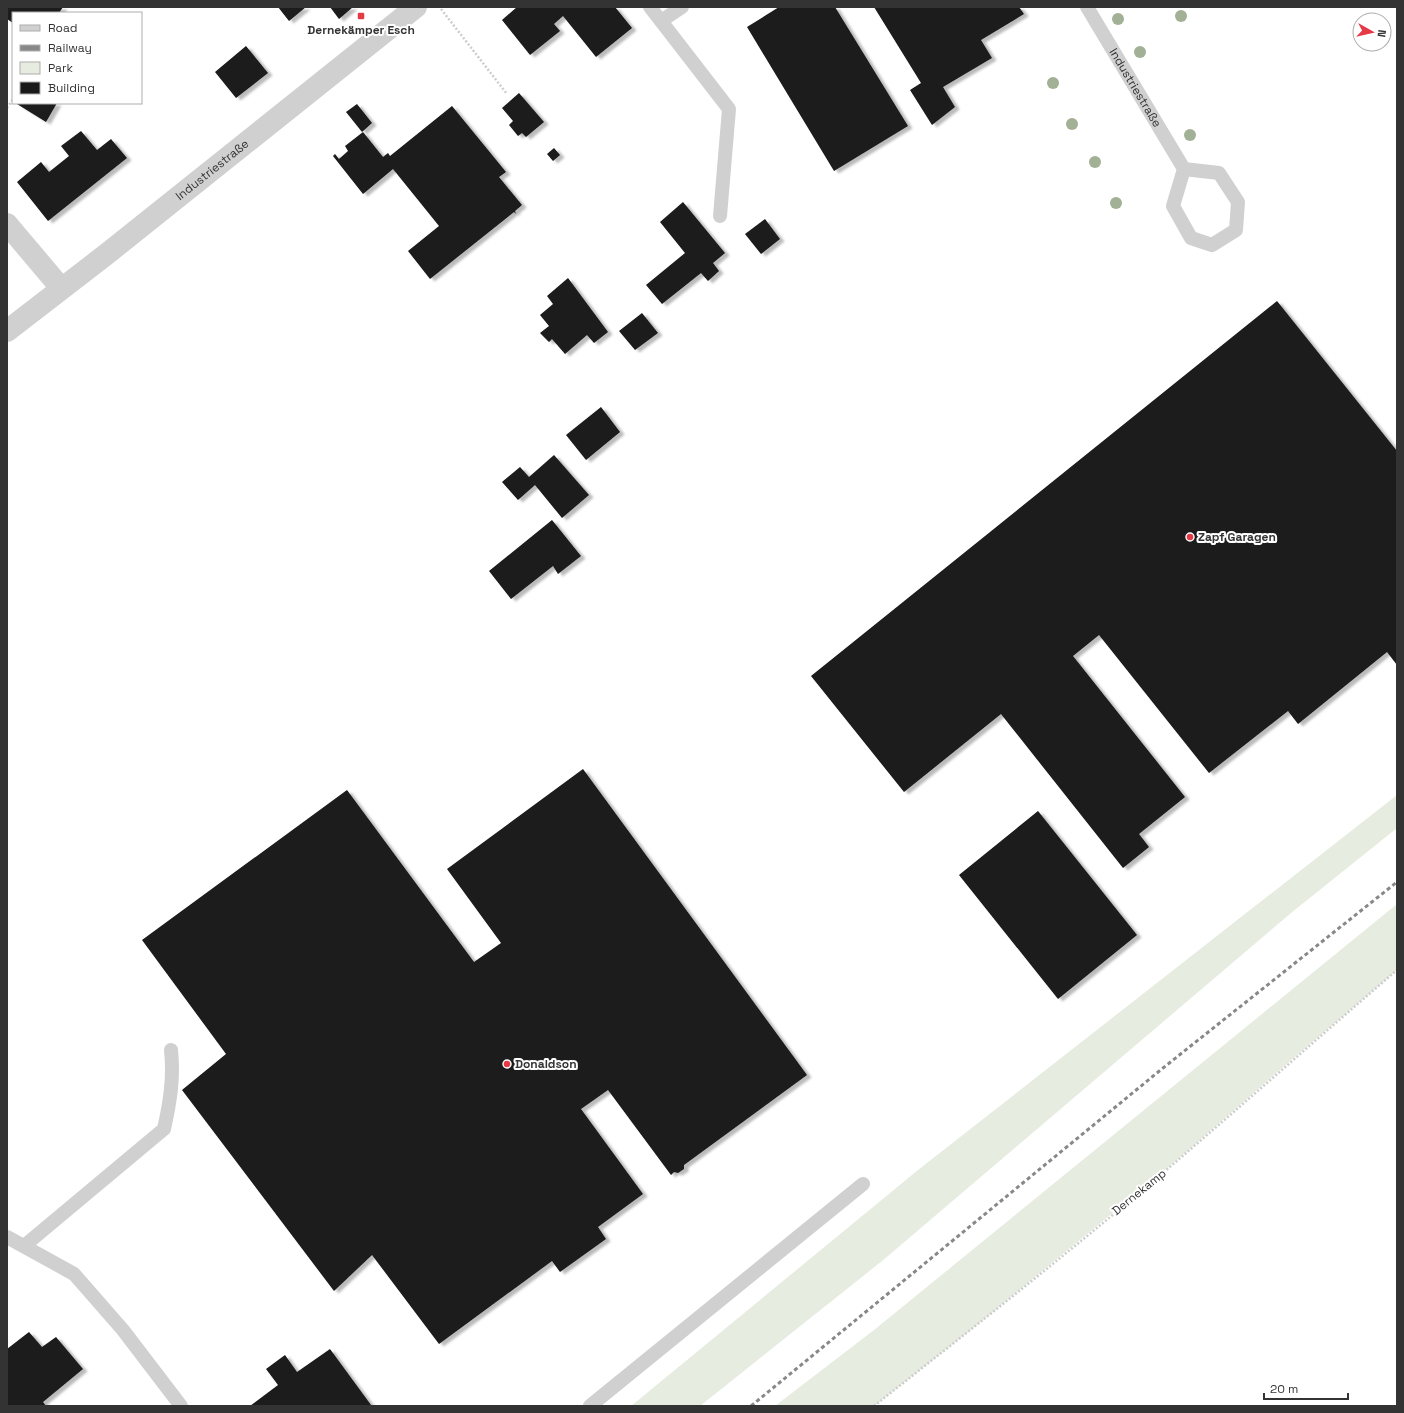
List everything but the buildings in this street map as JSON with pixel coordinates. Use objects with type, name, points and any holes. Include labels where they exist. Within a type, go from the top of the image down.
[{"type":"street","name":"Industriestraße","points":[[7,331],[108,253],[416,7]]},
{"type":"street","points":[[7,224],[61,288]]},
{"type":"lane","points":[[650,7],[729,109],[720,216]]},
{"type":"lane","points":[[662,21],[682,7]]},
{"type":"lane","name":"Industriestraße","points":[[1087,7],[1184,169]]},
{"type":"lane","points":[[1184,169],[1219,172],[1238,202],[1236,230],[1212,245],[1191,238],[1173,206],[1184,169]]},
{"type":"lane","points":[[24,1246],[164,1129],[170,1103],[173,1072],[171,1050]]},
{"type":"lane","points":[[590,1406],[863,1184]]},
{"type":"lane","points":[[7,1237],[74,1274],[123,1330],[181,1406]]},
{"type":"path","points":[[440,7],[507,94]]},
{"type":"path","name":"Dernekamp","points":[[874,1406],[978,1324],[1184,1154],[1397,970]]},
{"type":"green space","points":[[1397,795],[1397,828],[1291,913],[882,1261],[700,1406],[631,1406],[918,1170]]},
{"type":"green space","points":[[1397,904],[1397,970],[1184,1154],[978,1324],[874,1406],[775,1406],[874,1330]]},
{"type":"railway","points":[[751,1406],[1163,1068],[1397,882]]},
{"type":"place","name":"Dernekämper Esch","points":[[361,16]]},
{"type":"place","name":"Zapf Garagen","points":[[1190,537]]},
{"type":"place","name":"Donaldson","points":[[507,1064]]}]
